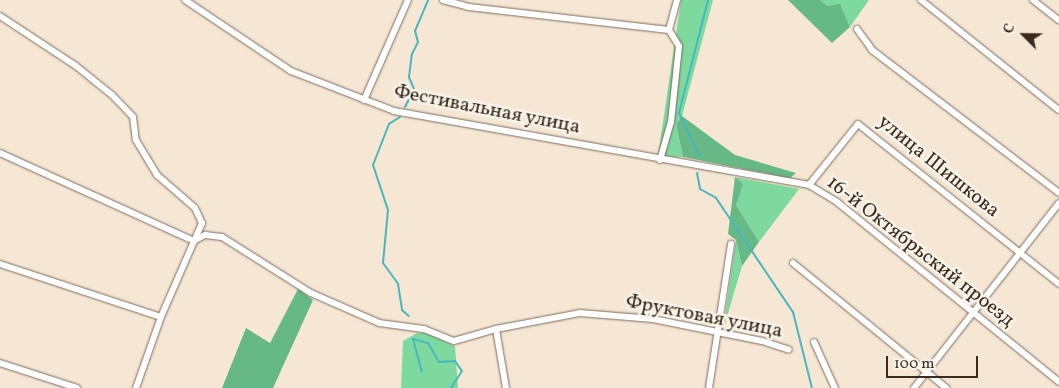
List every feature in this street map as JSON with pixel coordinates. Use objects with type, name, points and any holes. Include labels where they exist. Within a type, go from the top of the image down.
[{"type":"street","name":"Фестивальная улица","points":[[185,0],[291,71],[394,111],[808,185]]},
{"type":"street","points":[[364,100],[408,0]]},
{"type":"street","points":[[443,0],[469,7],[669,30]]},
{"type":"street","points":[[660,160],[671,122],[679,46],[669,30],[677,0]]},
{"type":"street","points":[[922,0],[1059,110]]},
{"type":"street","points":[[1033,0],[1059,20]]},
{"type":"street","points":[[0,16],[76,66],[133,117],[136,140],[157,175],[195,208],[202,223],[161,317],[136,388]]},
{"type":"street","points":[[857,29],[872,50],[1059,194]]},
{"type":"street","name":"улица Шишкова","points":[[808,185],[858,124],[1059,284]]},
{"type":"street","points":[[0,153],[194,240]]},
{"type":"street","name":"16-й Октябрьский проезд","points":[[808,185],[837,202],[973,315],[1059,382]]},
{"type":"street","points":[[914,388],[1059,203]]},
{"type":"street","name":"Фруктовая улица","points":[[194,240],[205,235],[222,237],[311,293],[379,323],[424,329],[454,341],[496,329],[580,313],[653,319],[718,332],[790,350]]},
{"type":"street","points":[[709,388],[731,244]]},
{"type":"street","points":[[793,263],[946,388]]},
{"type":"street","points":[[0,264],[161,317]]},
{"type":"street","points":[[496,329],[506,388]]},
{"type":"street","points":[[814,342],[835,388]]},
{"type":"street","points":[[0,363],[77,388]]},
{"type":"green space","points":[[681,0],[713,0],[682,116],[676,124],[683,157],[658,156]]},
{"type":"green space","points":[[788,0],[820,0],[827,6],[840,4],[850,27],[832,43]]},
{"type":"green space","points":[[820,0],[869,0],[850,27],[840,5],[826,6]]},
{"type":"green space","points":[[682,116],[735,155],[796,173],[790,178],[683,157],[676,124]]},
{"type":"green space","points":[[735,177],[799,189],[759,242],[736,205],[742,184]]},
{"type":"green space","points":[[735,177],[743,184],[736,205],[759,242],[742,266],[736,240],[728,234]]},
{"type":"green space","points":[[736,240],[742,266],[723,330]]},
{"type":"green space","points":[[298,289],[313,300],[273,388],[222,388],[246,328],[270,343]]},
{"type":"green space","points":[[417,333],[426,333],[455,346],[458,388],[401,388],[403,341]]},
{"type":"waterway","points":[[405,107],[414,89],[409,77],[412,54],[418,42],[415,31],[428,0]]},
{"type":"waterway","points":[[699,156],[679,113],[708,0]]},
{"type":"waterway","points":[[400,117],[389,124],[373,165],[388,210],[383,263],[398,284],[402,310],[409,316]]},
{"type":"waterway","points":[[697,173],[700,189],[716,198],[793,312],[812,388]]},
{"type":"waterway","points":[[413,339],[428,343],[439,362],[455,361],[462,371],[451,388]]},
{"type":"waterway","points":[[413,339],[422,372]]}]
